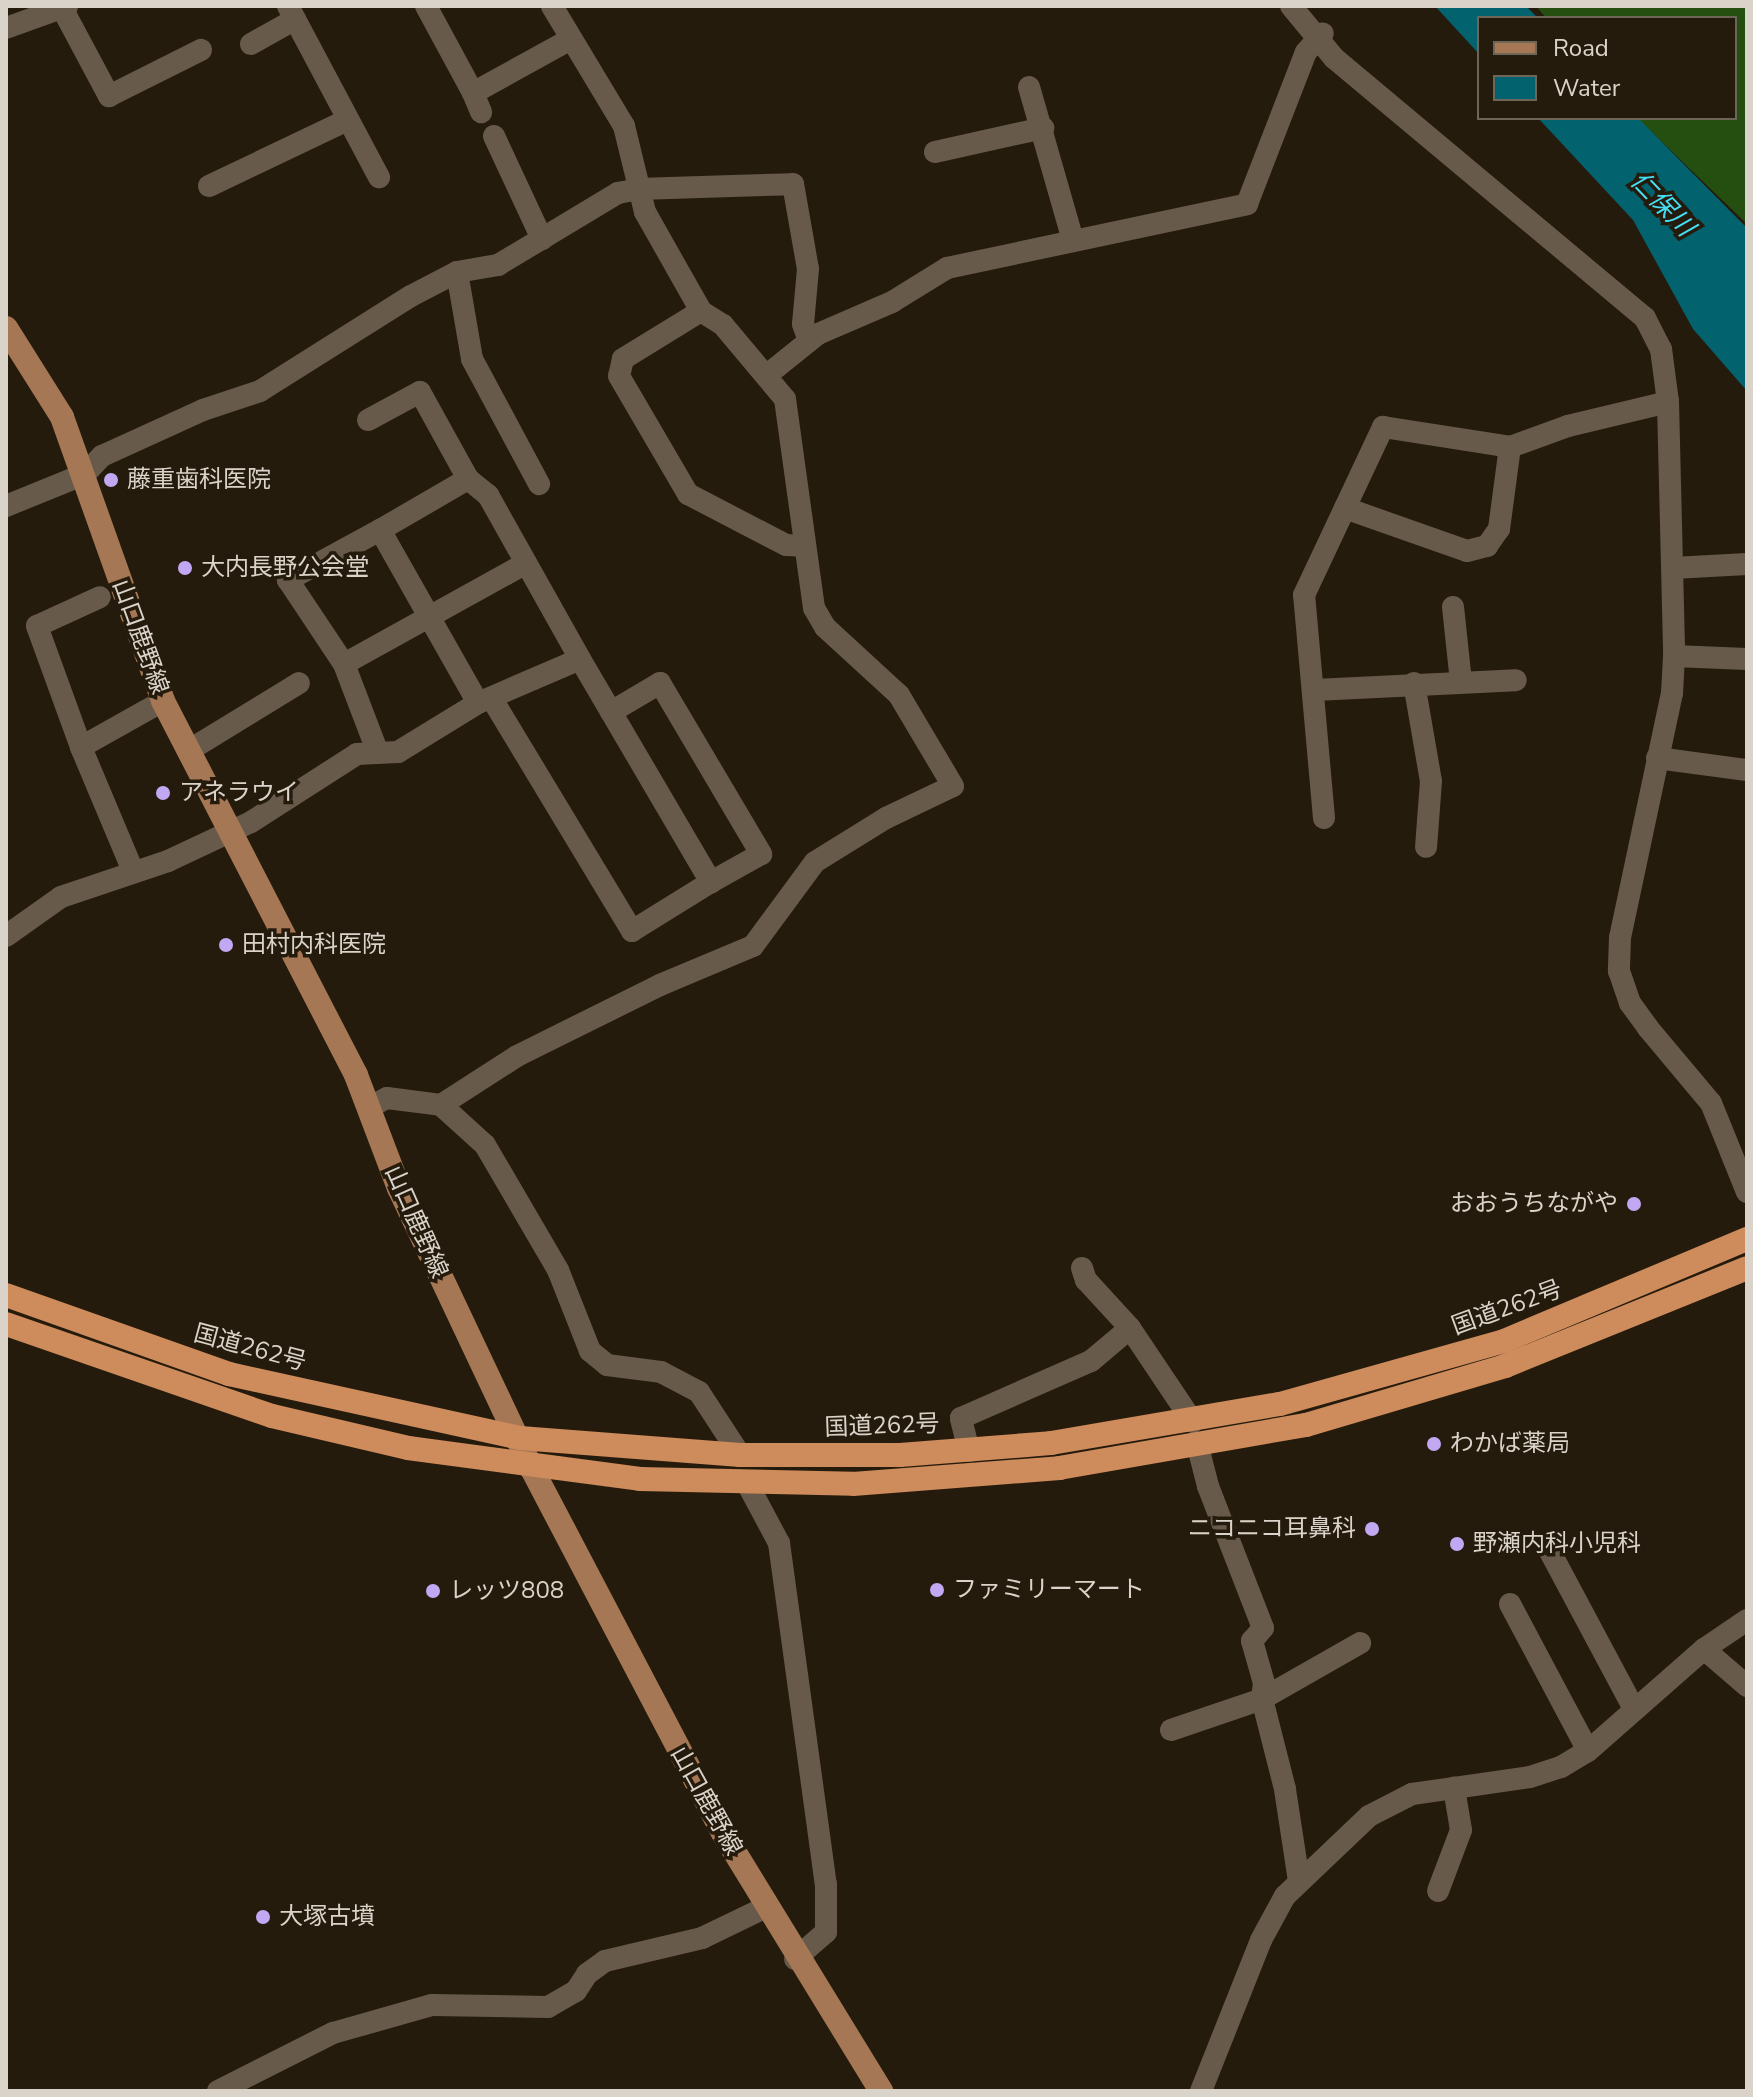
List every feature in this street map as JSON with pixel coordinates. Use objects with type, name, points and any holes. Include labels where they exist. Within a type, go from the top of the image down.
[{"type":"highway","name":"国道262号","points":[[6,1295],[229,1374],[520,1438],[740,1455],[969,1451],[1193,1422],[1280,1404],[1504,1341],[1747,1239]]},
{"type":"highway","points":[[6,1324],[272,1416],[343,1435],[532,1469],[748,1485],[978,1476],[1198,1447],[1306,1425],[1505,1366],[1747,1268]]},
{"type":"main road","name":"山口鹿野線","points":[[6,328],[62,417],[85,474],[163,701],[356,1075],[399,1188],[520,1438],[532,1469],[795,1959],[881,2091]]},
{"type":"street","points":[[426,6],[477,103],[569,40]]},
{"type":"street","points":[[441,1105],[517,1056],[660,985],[753,946],[815,862],[886,818],[953,786],[899,695],[825,627],[814,608],[803,546],[787,412],[767,375],[723,325],[701,311],[638,189],[624,126],[569,40],[552,6]]},
{"type":"street","points":[[1291,6],[1319,37],[1645,318],[1666,364],[1674,656],[1657,758],[1623,923],[1619,971],[1630,1003],[1711,1103],[1747,1192]]},
{"type":"street","points":[[6,28],[64,7],[109,96],[201,50]]},
{"type":"street","points":[[251,44],[290,14],[345,121],[379,177]]},
{"type":"street","points":[[767,375],[809,341],[892,302],[947,268],[1247,204],[1306,52],[1319,37]]},
{"type":"street","points":[[1029,87],[1073,240]]},
{"type":"street","points":[[209,186],[345,121]]},
{"type":"street","points":[[935,152],[1043,128]]},
{"type":"street","points":[[494,136],[542,239]]},
{"type":"street","points":[[6,506],[85,474],[102,456],[203,410],[260,391],[457,272],[498,265],[618,193],[638,189],[793,184],[808,269],[803,324],[809,341]]},
{"type":"street","points":[[457,272],[472,359],[539,484]]},
{"type":"street","points":[[701,311],[623,359],[619,376],[688,494],[786,545],[803,546]]},
{"type":"street","points":[[368,420],[420,392],[468,479],[488,495],[711,882]]},
{"type":"street","points":[[1324,818],[1315,690],[1304,595],[1383,427],[1510,447],[1568,426],[1668,402]]},
{"type":"street","points":[[1345,508],[1467,551],[1487,546],[1499,529],[1510,447]]},
{"type":"street","points":[[378,753],[344,664],[288,580],[468,479]]},
{"type":"street","points":[[380,530],[428,616],[632,931],[761,854],[660,683],[611,712]]},
{"type":"street","points":[[344,664],[526,563]]},
{"type":"street","points":[[1673,568],[1747,564]]},
{"type":"street","points":[[100,597],[37,626],[81,747],[133,871]]},
{"type":"street","points":[[1453,607],[1461,682]]},
{"type":"street","points":[[1674,656],[1747,659]]},
{"type":"street","points":[[6,936],[61,897],[168,861],[228,830],[251,822],[357,754],[398,752],[485,701],[580,659]]},
{"type":"street","points":[[1315,690],[1516,680]]},
{"type":"street","points":[[188,751],[299,683]]},
{"type":"street","points":[[1414,683],[1431,781],[1426,847]]},
{"type":"street","points":[[81,747],[163,701]]},
{"type":"street","points":[[1657,758],[1747,770]]},
{"type":"street","points":[[368,1108],[387,1098],[441,1105],[485,1145],[558,1270],[590,1351],[607,1365],[661,1372],[699,1392],[740,1455]]},
{"type":"street","points":[[1082,1268],[1086,1280],[1130,1328],[1193,1422]]},
{"type":"street","points":[[969,1451],[961,1418],[1091,1361],[1130,1328]]},
{"type":"street","points":[[1198,1447],[1212,1500],[1263,1628],[1252,1641],[1264,1683],[1262,1699],[1285,1789],[1299,1881]]},
{"type":"street","points":[[748,1485],[779,1543],[826,1884],[826,1932],[795,1959]]},
{"type":"street","points":[[1547,1546],[1634,1709]]},
{"type":"street","points":[[1510,1604],[1588,1751]]},
{"type":"street","points":[[1201,2091],[1261,1940],[1299,1881],[1386,1804],[1412,1794],[1530,1777],[1588,1751],[1704,1649],[1747,1620]]},
{"type":"street","points":[[1171,1730],[1262,1699],[1360,1643]]},
{"type":"street","points":[[1704,1649],[1747,1686]]},
{"type":"street","points":[[1438,1891],[1461,1830],[1454,1788]]},
{"type":"street","points":[[218,2091],[333,2033],[432,2005],[548,2007],[576,1991],[587,1974],[605,1961],[702,1938],[766,1907]]},
{"type":"green space","points":[[1536,6],[1747,6],[1747,224],[1639,120],[1737,120],[1737,16],[1544,16]]},
{"type":"water","points":[[1435,6],[1526,6],[1536,16],[1477,16],[1477,52]]},
{"type":"water","name":"仁保川","points":[[1540,120],[1640,120],[1747,228],[1747,391],[1693,329],[1633,220]]},
{"type":"place","name":"藤重歯科医院","points":[[111,480]]},
{"type":"place","name":"大内長野公会堂","points":[[185,568]]},
{"type":"place","name":"アネラウイ","points":[[163,793]]},
{"type":"place","name":"田村内科医院","points":[[226,945]]},
{"type":"place","name":"おおうちながや","points":[[1634,1204]]},
{"type":"place","name":"わかば薬局","points":[[1434,1444]]},
{"type":"place","name":"ニコニコ耳鼻科","points":[[1372,1529]]},
{"type":"place","name":"野瀬内科小児科","points":[[1457,1544]]},
{"type":"place","name":"ファミリーマート","points":[[937,1590]]},
{"type":"place","name":"レッツ808","points":[[433,1591]]},
{"type":"place","name":"大塚古墳","points":[[263,1917]]}]
